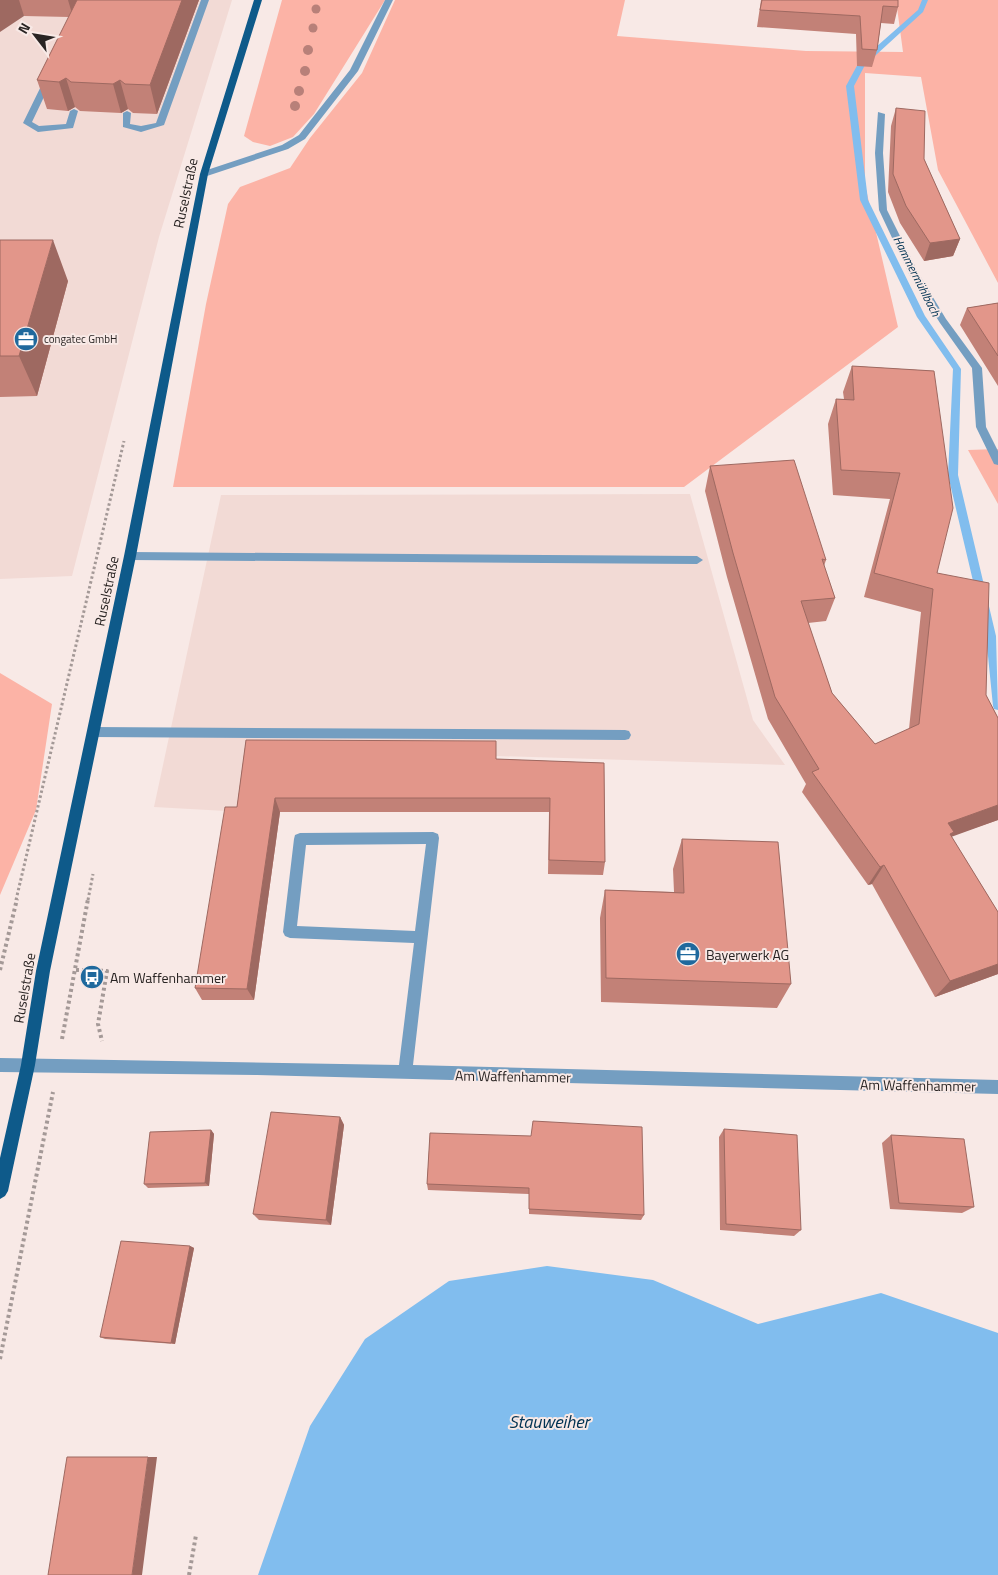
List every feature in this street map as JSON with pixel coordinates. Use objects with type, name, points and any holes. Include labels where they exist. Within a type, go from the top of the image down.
[{"type":"main road","name":"Ruselstraße","points":[[0,1192],[28,1065],[43,971],[130,556],[204,174],[258,0]]},
{"type":"street","points":[[126,113],[126,125],[141,128],[160,125],[205,0]]},
{"type":"street","points":[[204,174],[285,147],[302,137],[354,71],[389,0]]},
{"type":"street","points":[[53,70],[28,123],[38,129],[70,126],[74,111]]},
{"type":"street","points":[[881,114],[879,153],[883,210],[914,274],[943,321],[977,368],[982,428],[998,461]]},
{"type":"street","points":[[130,556],[697,560]]},
{"type":"street","points":[[94,732],[625,734]]},
{"type":"street","points":[[405,1073],[433,838],[300,839],[290,932],[420,937]]},
{"type":"street","name":"Am Waffenhammer","points":[[0,1065],[998,1087]]},
{"type":"path","points":[[76,970],[107,971],[98,1024]]},
{"type":"path","points":[[0,1359],[46,1130]]},
{"type":"path","points":[[189,1575],[196,1535]]},
{"type":"shaded area","points":[[0,0],[232,0],[159,237],[72,576],[0,579]]},
{"type":"shaded area","points":[[282,0],[385,0],[314,114],[293,137],[270,146],[253,142],[244,136]]},
{"type":"shaded area","points":[[395,0],[625,0],[617,36],[806,51],[903,52],[896,0],[998,0],[998,283],[938,170],[921,77],[865,73],[865,185],[898,327],[684,487],[173,487],[206,304],[228,204],[240,187],[290,168],[310,138],[362,73]]},
{"type":"shaded area","points":[[998,449],[998,504],[968,450]]},
{"type":"shaded area","points":[[690,494],[753,720],[785,765],[496,756],[252,756],[244,812],[154,807],[221,495]]},
{"type":"shaded area","points":[[0,673],[52,704],[36,810],[0,895]]},
{"type":"water","name":"Stauweiher","points":[[547,1266],[653,1280],[758,1324],[881,1293],[998,1333],[998,1575],[258,1575],[310,1426],[365,1339],[449,1281]]},
{"type":"building","points":[[77,0],[182,0],[150,85],[125,84],[120,80],[113,84],[71,82],[66,78],[59,82],[37,80]]},
{"type":"building","points":[[762,0],[898,0],[898,7],[883,6],[877,50],[862,49],[860,16],[760,10]]},
{"type":"building","points":[[896,108],[925,111],[924,159],[960,239],[930,243],[906,206],[893,174]]},
{"type":"building","points":[[0,240],[53,240],[19,356],[0,356]]},
{"type":"building","points":[[998,303],[998,356],[967,308]]},
{"type":"building","points":[[852,366],[934,371],[953,508],[937,573],[989,583],[986,695],[998,718],[998,805],[948,823],[954,832],[950,834],[998,912],[998,964],[950,981],[884,865],[880,867],[812,772],[819,769],[775,697],[710,466],[794,460],[826,560],[822,559],[835,598],[801,601],[832,693],[875,744],[919,724],[933,589],[874,573],[900,473],[841,470],[836,399],[854,400]]},
{"type":"building","points":[[246,740],[496,741],[496,759],[604,763],[605,862],[549,860],[550,798],[275,798],[247,989],[195,988],[225,807],[237,807]]},
{"type":"building","points":[[682,839],[778,842],[791,984],[606,978],[605,890],[684,893]]},
{"type":"building","points":[[271,1112],[340,1117],[326,1220],[253,1214]]},
{"type":"building","points":[[533,1121],[642,1127],[644,1215],[529,1209],[529,1188],[427,1184],[430,1133],[531,1136]]},
{"type":"building","points":[[724,1129],[797,1135],[801,1230],[726,1224]]},
{"type":"building","points":[[211,1130],[205,1183],[144,1184],[150,1132]]},
{"type":"building","points":[[891,1135],[964,1139],[974,1207],[899,1203]]},
{"type":"building","points":[[121,1241],[190,1246],[171,1343],[100,1337]]},
{"type":"building","points":[[67,1457],[148,1457],[132,1575],[48,1575]]},
{"type":"waterway","name":"Hammermühlbach","points":[[925,0],[921,11],[862,64],[850,86],[864,200],[921,317],[957,369],[953,475],[991,636],[998,706]]},
{"type":"place","name":"congatec GmbH","points":[[26,339]]},
{"type":"place","name":"Bayerwerk AG","points":[[688,954]]},
{"type":"place","name":"Am Waffenhammer","points":[[92,977]]}]
